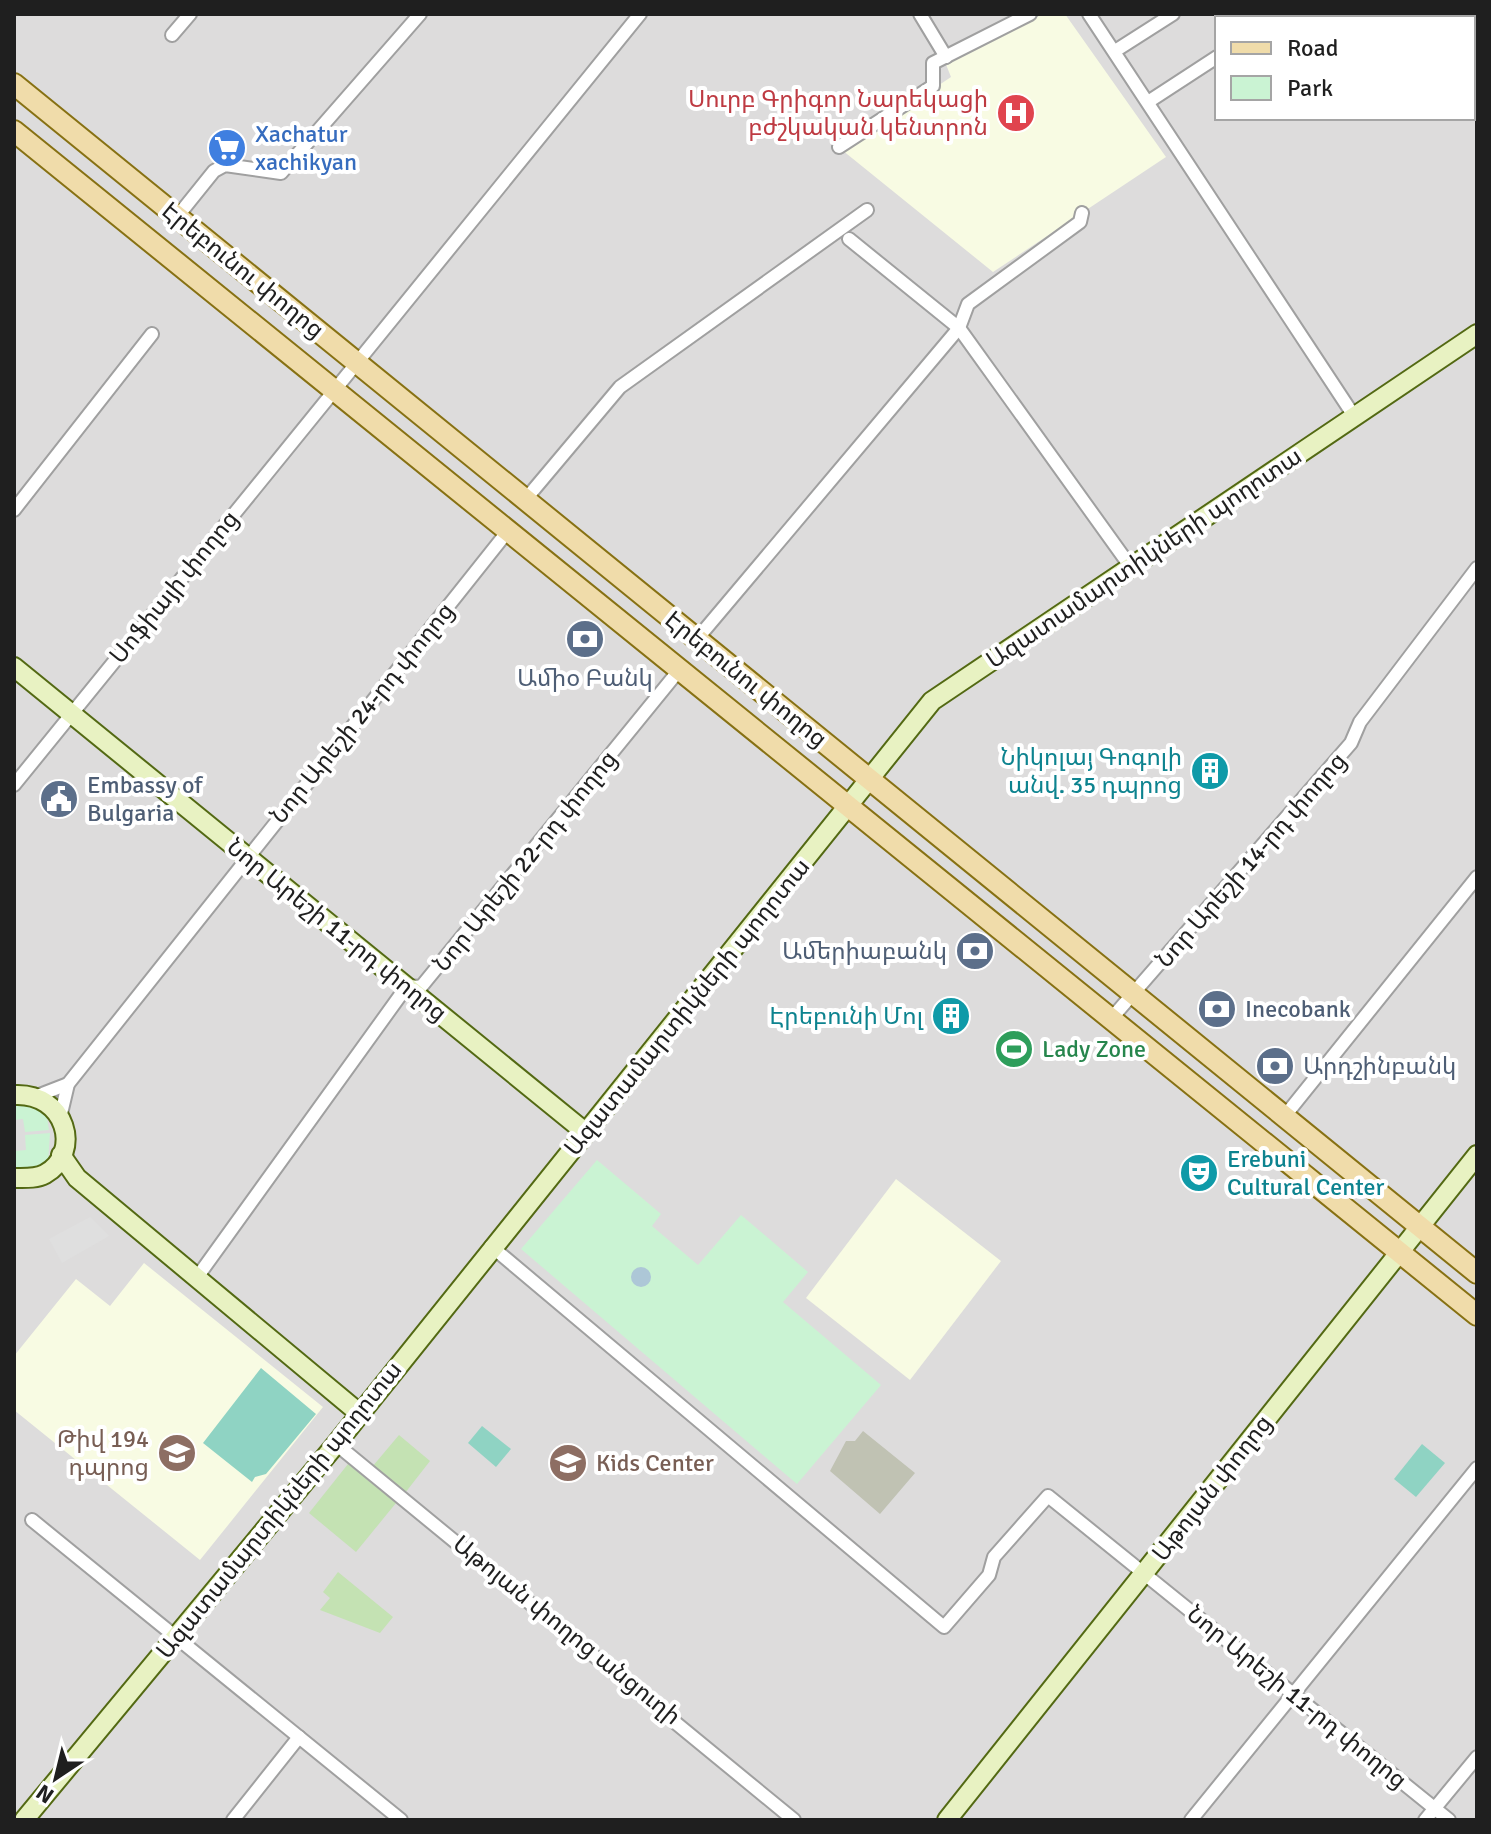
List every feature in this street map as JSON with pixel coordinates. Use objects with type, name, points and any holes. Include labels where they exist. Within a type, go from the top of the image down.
[{"type":"main road","name":"Էրեբունու փողոց","points":[[14,84],[1477,1273]]},
{"type":"main road","name":"Էրեբունու փողոց","points":[[14,131],[1477,1315]]},
{"type":"street","points":[[172,35],[190,14]]},
{"type":"street","points":[[177,217],[214,171],[225,165],[281,173],[420,14]]},
{"type":"street","points":[[356,362],[640,14]]},
{"type":"street","points":[[920,14],[946,57]]},
{"type":"street","points":[[839,147],[933,86],[936,78],[932,66],[1030,14]]},
{"type":"street","points":[[1089,14],[1354,416]]},
{"type":"street","points":[[1115,51],[1173,14]]},
{"type":"street","points":[[1148,102],[1215,58]]},
{"type":"street","points":[[525,500],[620,387],[867,210]]},
{"type":"street","points":[[697,639],[959,328],[968,304],[1080,222],[1082,213]]},
{"type":"street","points":[[849,239],[959,328],[1130,566]]},
{"type":"street","points":[[14,510],[152,334]]},
{"type":"street","name":"Ազատամարտիկների պողոտա","points":[[24,1820],[336,1444],[491,1246],[932,701],[1477,334]]},
{"type":"street","name":"Սոֆիայի փողոց","points":[[14,785],[356,362]]},
{"type":"street","name":"Նոր Արեշի 24-րդ փողոց","points":[[60,1118],[68,1084],[246,856],[508,531]]},
{"type":"street","name":"Նոր Արեշի 14-րդ փողոց","points":[[1111,1019],[1351,743],[1360,722],[1477,568]]},
{"type":"street","name":"Նոր Արեշի 11-րդ փողոց","points":[[14,667],[585,1132]]},
{"type":"street","name":"Նոր Արեշի 22-րդ փողոց","points":[[198,1276],[407,986],[421,987],[680,669]]},
{"type":"street","points":[[1284,1117],[1477,877]]},
{"type":"street","points":[[14,1095],[37,1096],[68,1084]]},
{"type":"street","points":[[37,1096],[50,1104],[60,1118],[64,1131],[61,1155],[44,1175]]},
{"type":"street","points":[[61,1155],[77,1178],[359,1413]]},
{"type":"street","name":"Աթոյան փողոց","points":[[947,1820],[1477,1155]]},
{"type":"street","points":[[14,1178],[44,1175],[77,1178]]},
{"type":"street","name":"Նոր Արեշի 11-րդ փողոց","points":[[491,1246],[944,1627],[989,1575],[994,1557],[1048,1496],[1449,1820]]},
{"type":"street","name":"Աթոյան փողոց անցուղի","points":[[336,1444],[794,1820]]},
{"type":"street","points":[[1191,1820],[1477,1468]]},
{"type":"street","points":[[32,1520],[401,1820]]},
{"type":"street","points":[[233,1820],[299,1737]]},
{"type":"street","points":[[1425,1820],[1477,1757]]},
{"type":"shaded area","points":[[14,14],[1477,14],[1477,1820],[14,1820]]},
{"type":"shaded area","name":"Սուրբ Գրիգոր Նարեկացի բժշկական կենտրոն","points":[[1043,14],[1065,14],[1166,157],[993,272],[842,150],[951,77],[945,62]]},
{"type":"shaded area","points":[[896,1179],[1001,1261],[910,1380],[806,1298]]},
{"type":"shaded area","points":[[90,1217],[109,1236],[62,1263],[49,1239]]},
{"type":"shaded area","name":"Թիվ 194 դպրոց","points":[[144,1263],[323,1407],[200,1560],[14,1410],[14,1356],[76,1279],[110,1306]]},
{"type":"shaded area","points":[[863,1431],[915,1473],[880,1514],[830,1471],[846,1441],[855,1441]]},
{"type":"green space","points":[[14,1100],[33,1101],[47,1117],[49,1130],[25,1132],[23,1119],[14,1120]]},
{"type":"green space","points":[[50,1133],[48,1163],[42,1168],[14,1174],[14,1151],[26,1150],[25,1135]]},
{"type":"green space","points":[[597,1160],[661,1214],[652,1226],[698,1265],[741,1215],[808,1272],[783,1302],[881,1385],[797,1484],[521,1249]]},
{"type":"green space","points":[[261,1368],[316,1414],[266,1474],[255,1477],[252,1482],[203,1443]]},
{"type":"green space","points":[[482,1426],[511,1449],[496,1467],[468,1443]]},
{"type":"green space","points":[[399,1435],[430,1461],[405,1493],[372,1467]]},
{"type":"green space","points":[[1422,1444],[1445,1463],[1416,1497],[1394,1479]]},
{"type":"green space","points":[[348,1464],[396,1503],[356,1552],[309,1513]]},
{"type":"green space","points":[[338,1572],[393,1617],[380,1633],[320,1610],[330,1598],[323,1592]]},
{"type":"water","points":[[641,1267],[648,1270],[651,1277],[648,1284],[641,1287],[634,1284],[631,1277],[634,1270]]},
{"type":"place","name":"Սուրբ Գրիգոր Նարեկացի բժշկական կենտրոն","points":[[1016,113]]},
{"type":"place","name":"Xachatur xachikyan","points":[[227,148]]},
{"type":"place","name":"Ամիօ Բանկ","points":[[585,639]]},
{"type":"place","name":"Նիկոլայ Գոգոլի անվ. 35 դպրոց","points":[[1210,771]]},
{"type":"place","name":"Embassy of Bulgaria","points":[[59,799]]},
{"type":"place","name":"Ամերիաբանկ","points":[[975,951]]},
{"type":"place","name":"Inecobank","points":[[1217,1009]]},
{"type":"place","name":"Էրեբունի Մոլ","points":[[951,1016]]},
{"type":"place","name":"Lady Zone","points":[[1014,1049]]},
{"type":"place","name":"Արդշինբանկ","points":[[1275,1066]]},
{"type":"place","name":"Erebuni Cultural Center","points":[[1199,1173]]},
{"type":"place","name":"Թիվ 194 դպրոց","points":[[177,1453]]},
{"type":"place","name":"Kids Center","points":[[568,1463]]}]
